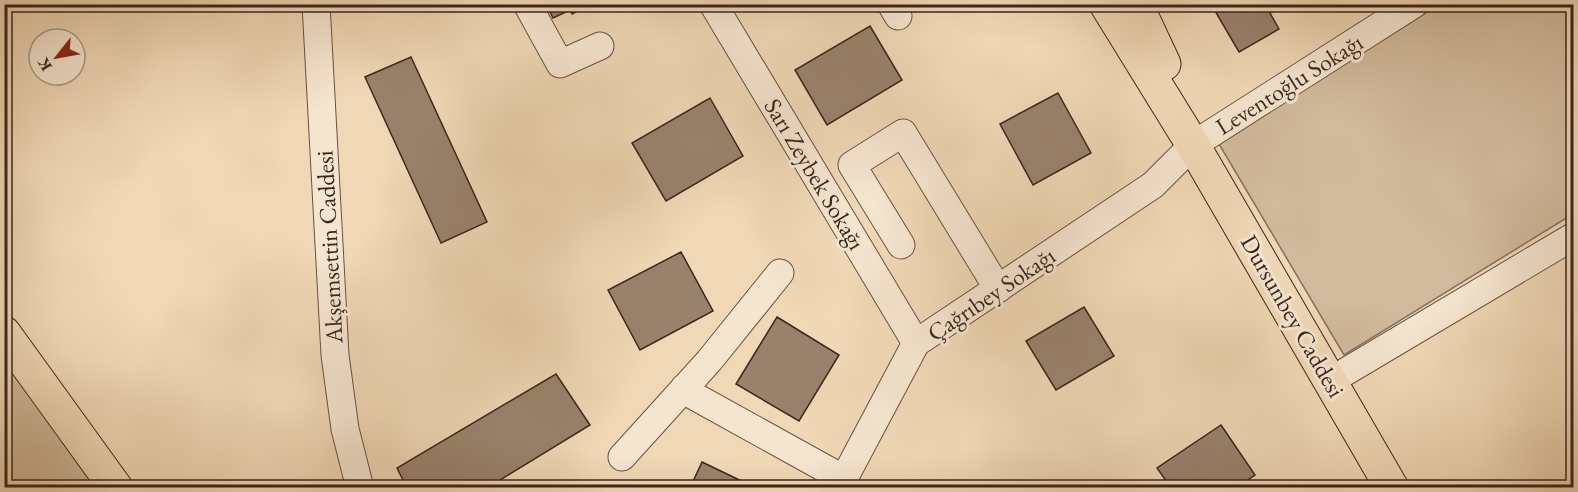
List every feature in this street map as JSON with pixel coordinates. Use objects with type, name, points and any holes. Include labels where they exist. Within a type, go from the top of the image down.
[{"type":"main road","name":"Dursunbey Caddesi","points":[[1106,4],[1193,145],[1392,488]]},
{"type":"main road","name":"Dursunbey Caddesi","points":[[1136,4],[1168,72],[1193,145]]},
{"type":"main road","points":[[4,333],[116,488]]},
{"type":"street","name":"Akşemsettin Caddesi","points":[[316,4],[335,355],[345,429],[360,488]]},
{"type":"street","points":[[527,4],[560,64],[600,46]]},
{"type":"street","name":"Sarı Zeybek Sokağı","points":[[713,4],[916,344]]},
{"type":"street","name":"Leventoğlu Sokağı","points":[[1193,145],[1414,4]]},
{"type":"street","points":[[901,245],[852,165],[903,133],[998,289]]},
{"type":"street","name":"Çağrıbey Sokağı","points":[[842,483],[916,344],[1153,185],[1193,145]]},
{"type":"street","points":[[1330,381],[1574,236]]},
{"type":"street","points":[[622,457],[709,361],[780,273]]},
{"type":"street","points":[[684,388],[842,483]]},
{"type":"shaded area","points":[[1438,5],[1573,5],[1573,214],[1344,355],[1219,144]]},
{"type":"shaded area","points":[[5,352],[106,487],[5,487]]},
{"type":"building","points":[[546,4],[592,4],[572,14],[570,10],[553,18]]},
{"type":"building","points":[[1211,4],[1285,4],[1270,13],[1279,29],[1239,52]]},
{"type":"building","points":[[870,26],[902,80],[827,125],[795,70]]},
{"type":"building","points":[[411,57],[487,222],[441,243],[365,77]]},
{"type":"building","points":[[1058,93],[1091,153],[1033,185],[1000,124]]},
{"type":"building","points":[[710,98],[743,156],[666,201],[632,143]]},
{"type":"building","points":[[681,252],[713,311],[640,350],[608,290]]},
{"type":"building","points":[[1084,307],[1114,356],[1056,390],[1026,341]]},
{"type":"building","points":[[777,317],[839,355],[799,421],[736,384]]},
{"type":"building","points":[[556,374],[590,425],[487,488],[407,488],[397,468]]},
{"type":"building","points":[[1221,425],[1255,475],[1236,488],[1171,488],[1157,468]]},
{"type":"building","points":[[702,462],[756,488],[690,488]]}]
